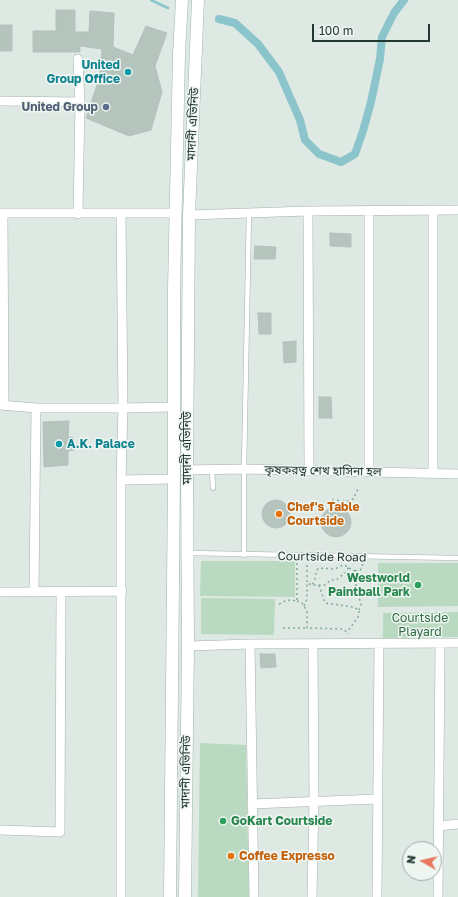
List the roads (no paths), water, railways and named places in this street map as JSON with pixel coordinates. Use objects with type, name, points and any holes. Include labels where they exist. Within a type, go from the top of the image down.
[{"type":"main road","name":"মাদানী এভিনিউ","points":[[170,897],[174,554],[175,213],[182,0]]},
{"type":"main road","name":"মাদানী এভিনিউ","points":[[185,897],[188,646],[187,470],[189,214],[198,0]]},
{"type":"main road","points":[[174,554],[187,553]]},
{"type":"main road","points":[[172,648],[188,646]]},
{"type":"street","points":[[78,59],[80,102],[78,214]]},
{"type":"street","points":[[0,101],[80,102]]},
{"type":"street","points":[[189,214],[369,210],[458,210]]},
{"type":"street","points":[[369,210],[369,472]]},
{"type":"street","points":[[433,210],[434,474]]},
{"type":"street","points":[[308,211],[309,471]]},
{"type":"street","points":[[174,407],[36,408],[2,405],[2,214],[175,213]]},
{"type":"street","points":[[121,214],[123,408],[121,480],[121,897]]},
{"type":"street","points":[[34,592],[36,408]]},
{"type":"street","name":"কৃষকরত্ন শেখ হাসিনা হল","points":[[187,470],[458,474]]},
{"type":"street","points":[[121,480],[174,478]]},
{"type":"street","points":[[0,592],[122,592]]},
{"type":"street","points":[[0,830],[60,832],[61,592]]},
{"type":"street","points":[[188,646],[250,644],[458,644]]},
{"type":"street","points":[[250,644],[254,897]]},
{"type":"street","points":[[312,897],[314,801],[313,644]]},
{"type":"street","points":[[377,897],[379,644]]},
{"type":"street","points":[[438,897],[440,644]]},
{"type":"street","points":[[252,804],[377,799]]},
{"type":"street","points":[[439,826],[458,824]]},
{"type":"lane","points":[[244,555],[244,470],[249,212]]},
{"type":"lane","points":[[212,470],[213,488]]},
{"type":"lane","name":"Courtside Road","points":[[187,553],[363,558],[458,558]]},
{"type":"waterway","points":[[151,0],[168,8]]},
{"type":"waterway","points":[[219,19],[235,23],[258,44],[279,72],[300,120],[305,140],[319,154],[341,162],[355,154],[371,102],[380,59],[382,37],[394,13],[404,0]]},
{"type":"place","name":"United Group Office","points":[[128,72]]},
{"type":"place","name":"United Group","points":[[106,107]]},
{"type":"place","name":"A.K. Palace","points":[[59,444]]},
{"type":"place","name":"Chef's Table Courtside","points":[[279,514]]},
{"type":"place","name":"Westworld Paintball Park","points":[[418,585]]},
{"type":"place","name":"GoKart Courtside","points":[[223,821]]},
{"type":"place","name":"Coffee Expresso","points":[[231,856]]},
{"type":"park label","name":"Courtside Playard","points":[[420,625]]}]
